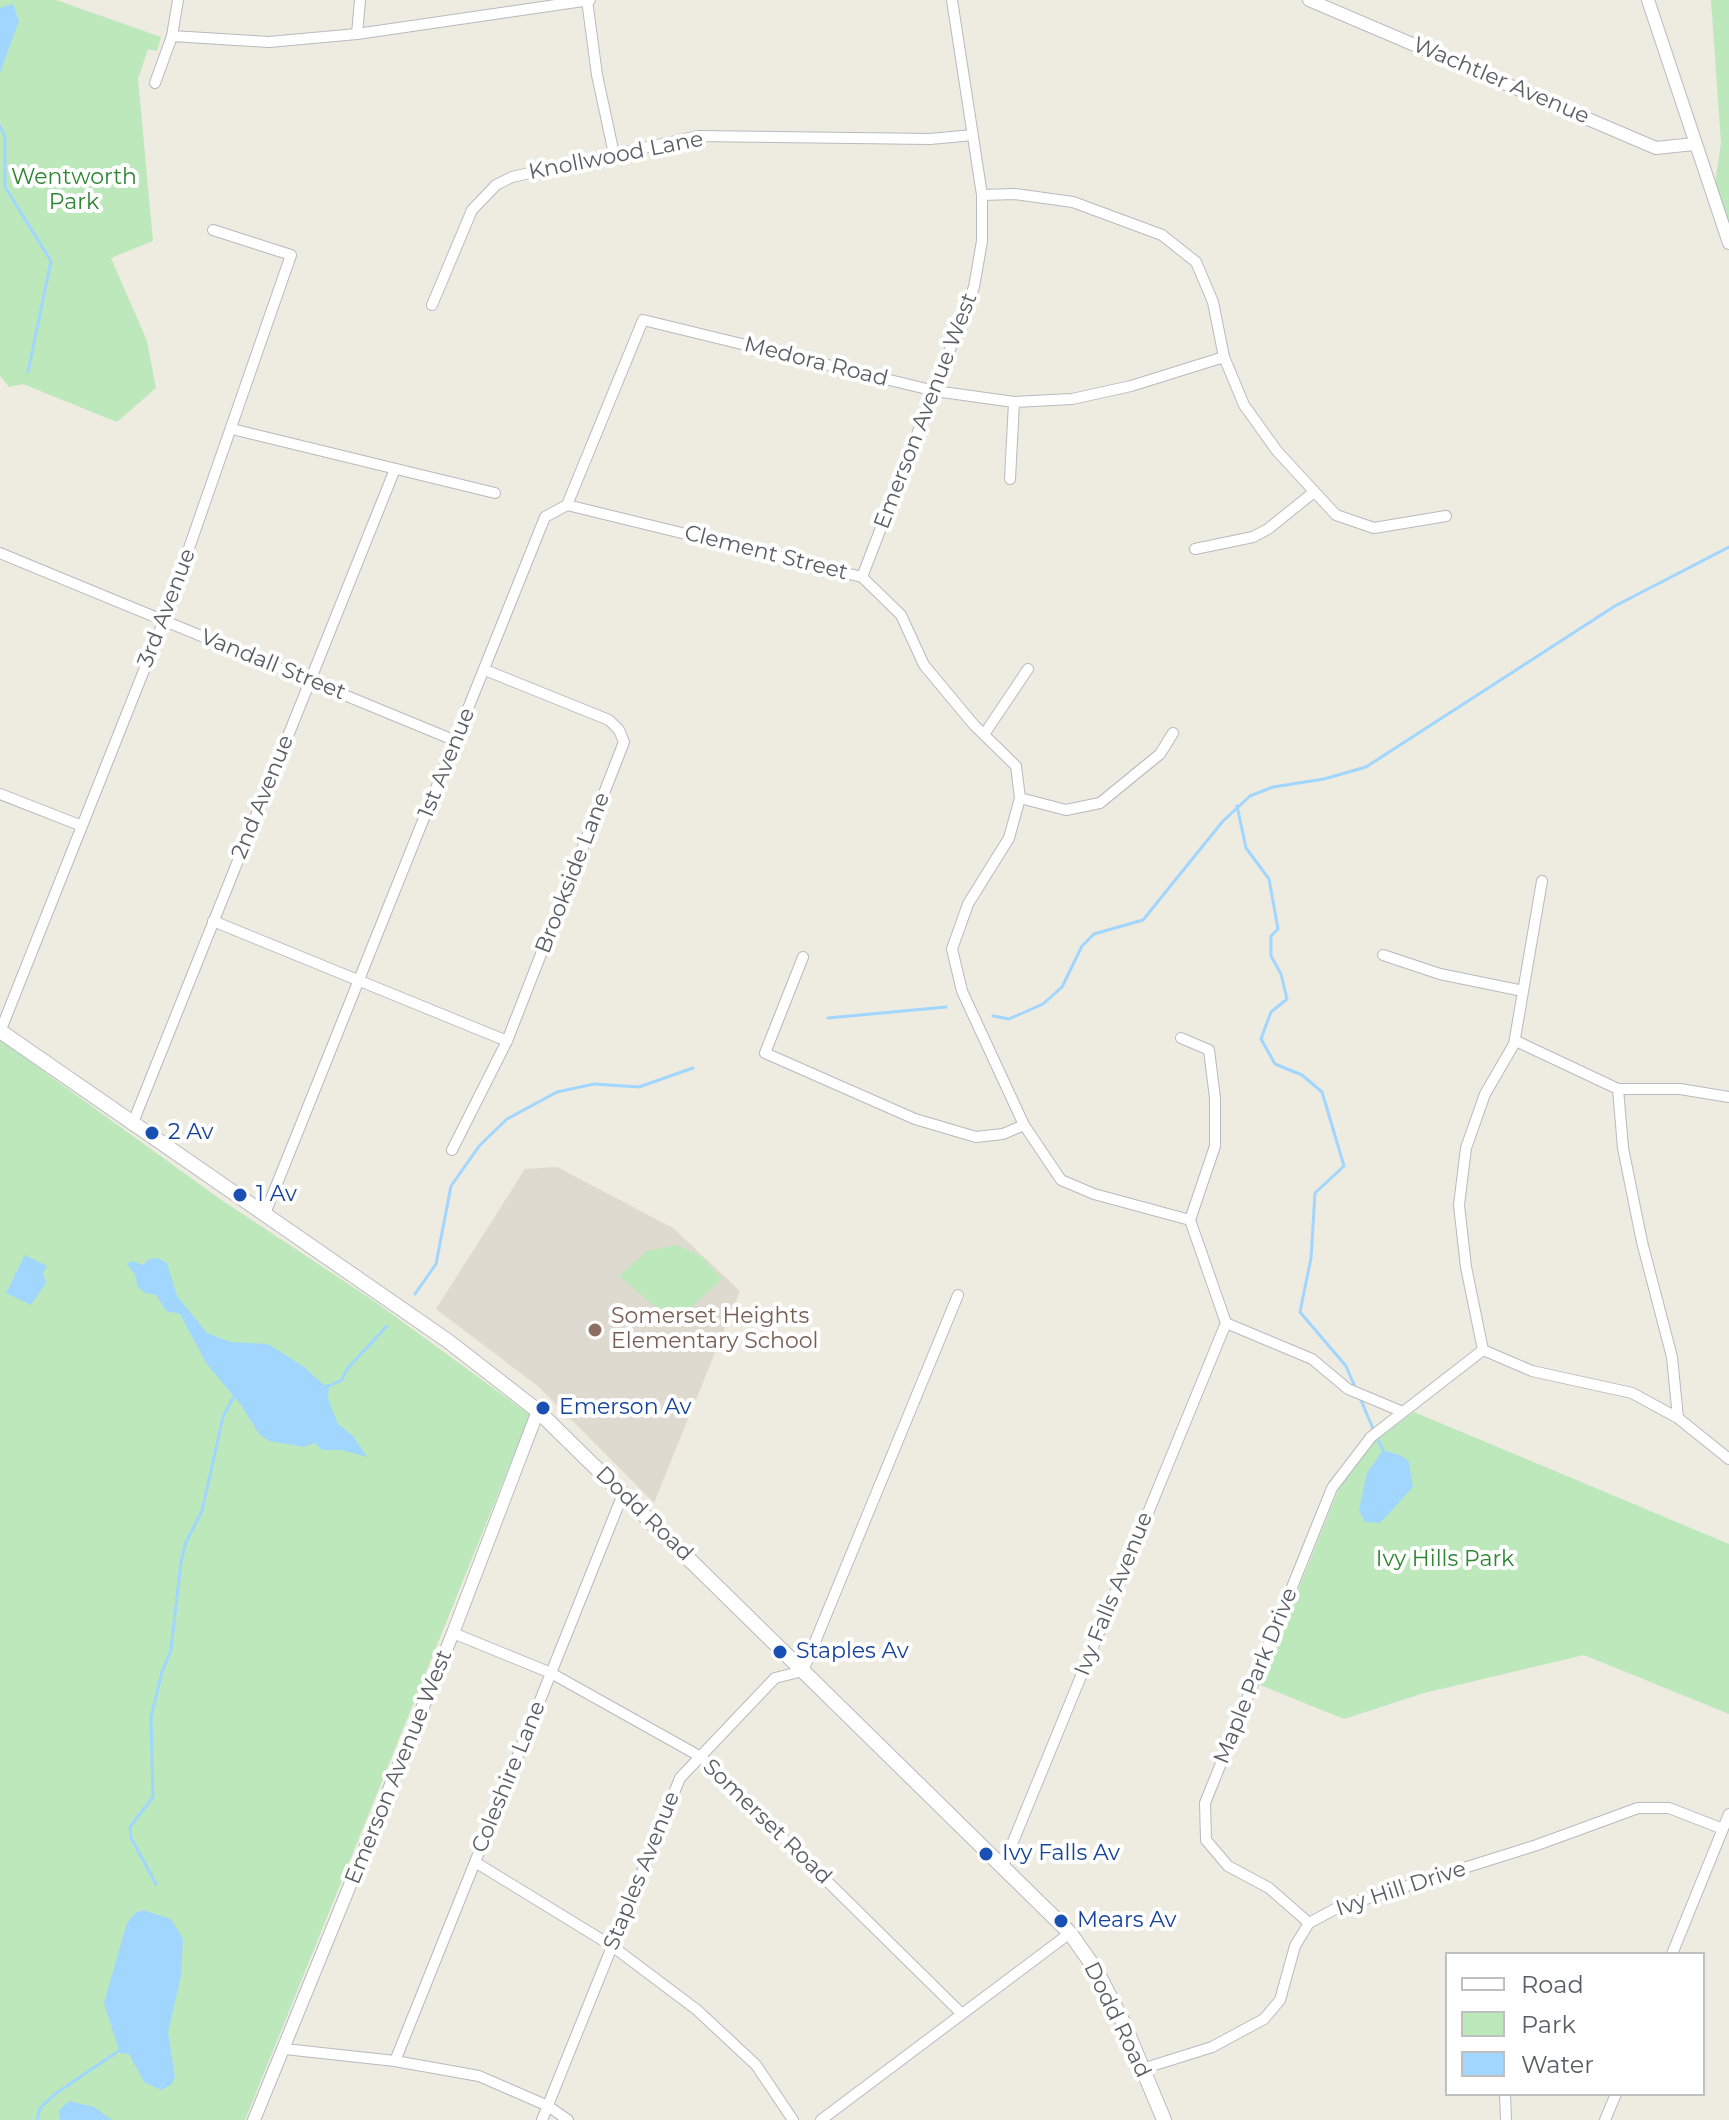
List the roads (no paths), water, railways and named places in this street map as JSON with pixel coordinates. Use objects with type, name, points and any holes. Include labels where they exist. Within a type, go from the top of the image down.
[{"type":"main road","name":"Dodd Road","points":[[0,1031],[492,1372],[538,1411],[1070,1933],[1096,1970],[1164,2120]]},
{"type":"street","points":[[155,83],[172,36],[178,0]]},
{"type":"street","points":[[357,34],[360,0]]},
{"type":"street","points":[[172,36],[269,42],[357,34],[589,0],[597,75],[614,154]]},
{"type":"street","points":[[952,0],[973,135]]},
{"type":"street","name":"Wachtler Avenue","points":[[1309,0],[1656,148],[1694,144]]},
{"type":"street","points":[[1648,0],[1729,243]]},
{"type":"street","name":"Knollwood Lane","points":[[432,305],[472,210],[496,185],[521,175],[698,136],[930,139],[973,135]]},
{"type":"street","name":"Emerson Avenue West","points":[[862,577],[974,287],[982,241],[982,195],[973,135]]},
{"type":"street","points":[[982,195],[1015,194],[1073,202],[1162,235],[1196,262],[1213,302],[1224,357],[1244,405],[1277,451],[1336,515],[1374,528],[1446,516]]},
{"type":"street","name":"3rd Avenue","points":[[0,1031],[164,620],[291,255],[213,230]]},
{"type":"street","name":"Medora Road","points":[[643,320],[935,391],[1014,402],[1072,399],[1131,386],[1224,357]]},
{"type":"street","name":"1st Avenue","points":[[264,1216],[545,517],[567,505],[643,320]]},
{"type":"street","points":[[1010,479],[1014,402]]},
{"type":"street","points":[[232,429],[495,493]]},
{"type":"street","name":"2nd Avenue","points":[[132,1125],[395,469]]},
{"type":"street","points":[[1195,549],[1253,537],[1268,529],[1314,492]]},
{"type":"street","name":"Clement Street","points":[[567,505],[862,577],[901,615],[924,665],[974,725],[1016,766],[1020,798]]},
{"type":"street","name":"Vandall Street","points":[[0,553],[456,741]]},
{"type":"street","points":[[985,733],[1028,669]]},
{"type":"street","name":"Brookside Lane","points":[[452,1150],[507,1041],[624,742],[619,730],[609,720],[485,670]]},
{"type":"street","points":[[1173,733],[1160,754],[1100,803],[1066,810],[1020,798],[1009,838],[968,904],[952,949],[962,991],[1024,1125],[1061,1180],[1094,1194],[1190,1220]]},
{"type":"street","points":[[0,794],[82,826]]},
{"type":"street","points":[[1542,881],[1514,1044],[1485,1094],[1466,1148],[1459,1205],[1466,1267],[1483,1350],[1532,1371],[1632,1393],[1678,1418],[1729,1459]]},
{"type":"street","points":[[213,921],[507,1041]]},
{"type":"street","points":[[1383,955],[1440,974],[1523,991]]},
{"type":"street","points":[[803,957],[765,1053],[915,1119],[976,1137],[1003,1134],[1024,1125]]},
{"type":"street","points":[[1181,1038],[1209,1050],[1215,1098],[1215,1146],[1190,1220],[1226,1323],[1312,1359],[1348,1389],[1403,1412]]},
{"type":"street","points":[[1514,1044],[1516,1041],[1618,1089],[1680,1089],[1729,1097]]},
{"type":"street","points":[[1618,1089],[1623,1148],[1642,1242],[1672,1357],[1678,1418]]},
{"type":"street","points":[[803,1671],[958,1295]]},
{"type":"street","name":"Ivy Falls Avenue","points":[[1003,1866],[1226,1323]]},
{"type":"street","name":"Maple Park Drive","points":[[1309,1923],[1269,1888],[1228,1866],[1206,1840],[1205,1803],[1332,1488],[1371,1437],[1483,1350]]},
{"type":"street","name":"Emerson Avenue West","points":[[254,2120],[453,1633],[538,1411]]},
{"type":"street","name":"Coleshire Lane","points":[[395,2061],[623,1494]]},
{"type":"street","name":"Somerset Road","points":[[453,1633],[551,1673],[701,1757],[962,2014]]},
{"type":"street","name":"Staples Avenue","points":[[542,2120],[680,1778],[775,1678],[803,1671]]},
{"type":"street","name":"Ivy Hill Drive","points":[[1142,2069],[1212,2047],[1264,2019],[1280,2000],[1295,1946],[1309,1923],[1337,1908],[1537,1845],[1638,1808],[1669,1808],[1723,1829]]},
{"type":"street","points":[[1673,1952],[1729,1814]]},
{"type":"street","points":[[475,1862],[612,1946],[697,2010],[756,2065],[793,2120]]},
{"type":"street","points":[[821,2120],[1070,1933]]},
{"type":"street","points":[[285,2049],[395,2061],[479,2076],[548,2106],[568,2120]]},
{"type":"street","points":[[1505,2096],[1506,2120]]},
{"type":"street","points":[[1605,2120],[1615,2096]]},
{"type":"water","points":[[13,4],[19,21],[0,73],[0,8]]},
{"type":"water","points":[[25,1255],[47,1266],[43,1273],[46,1283],[31,1305],[6,1293]]},
{"type":"water","points":[[158,1258],[167,1263],[177,1296],[207,1333],[230,1342],[268,1344],[304,1367],[324,1385],[329,1384],[328,1399],[338,1424],[353,1436],[367,1457],[342,1450],[322,1450],[315,1443],[304,1447],[269,1441],[259,1434],[241,1405],[206,1363],[180,1314],[166,1311],[156,1295],[145,1293],[137,1286],[136,1276],[127,1264],[132,1261],[143,1265],[149,1259]]},
{"type":"water","points":[[1383,1450],[1402,1456],[1409,1462],[1413,1487],[1380,1523],[1365,1522],[1359,1510],[1367,1473]]},
{"type":"water","points":[[143,1910],[171,1919],[183,1939],[181,1976],[168,2032],[175,2077],[171,2085],[161,2090],[144,2082],[129,2054],[120,2053],[104,2003],[127,1923],[135,1913]]},
{"type":"water","points":[[69,2101],[94,2107],[112,2120],[60,2120],[59,2110]]},
{"type":"waterway","points":[[0,126],[5,137],[5,187],[51,261],[28,372]]},
{"type":"waterway","points":[[993,1016],[1009,1019],[1043,1004],[1062,987],[1082,946],[1094,934],[1143,920],[1223,821],[1250,796],[1273,787],[1324,779],[1366,767],[1615,606],[1729,547]]},
{"type":"waterway","points":[[1237,806],[1246,848],[1269,879],[1278,929],[1271,936],[1271,956],[1281,974],[1287,999],[1271,1012],[1261,1039],[1275,1064],[1302,1075],[1322,1092],[1344,1166],[1315,1193],[1311,1258],[1300,1312],[1346,1366],[1355,1387]]},
{"type":"waterway","points":[[828,1018],[946,1007]]},
{"type":"waterway","points":[[415,1294],[436,1264],[451,1186],[480,1145],[507,1119],[557,1092],[594,1084],[639,1087],[693,1068]]},
{"type":"waterway","points":[[329,1386],[342,1380],[347,1369],[387,1326]]},
{"type":"waterway","points":[[156,1884],[131,1838],[130,1827],[153,1797],[151,1717],[171,1650],[181,1562],[186,1542],[202,1511],[223,1417],[235,1394]]},
{"type":"waterway","points":[[1360,1398],[1374,1431]]},
{"type":"waterway","points":[[1377,1438],[1383,1450]]},
{"type":"waterway","points":[[37,2120],[40,2108],[55,2094],[120,2050]]},
{"type":"place","name":"2 Av","points":[[152,1133]]},
{"type":"place","name":"1 Av","points":[[240,1195]]},
{"type":"place","name":"Somerset Heights Elementary School","points":[[595,1330]]},
{"type":"place","name":"Emerson Av","points":[[543,1408]]},
{"type":"place","name":"Staples Av","points":[[780,1652]]},
{"type":"place","name":"Ivy Falls Av","points":[[986,1854]]},
{"type":"place","name":"Mears Av","points":[[1061,1921]]},
{"type":"park label","name":"Wentworth Park","points":[[74,190]]},
{"type":"park label","name":"Ivy Hills Park","points":[[1445,1560]]}]
